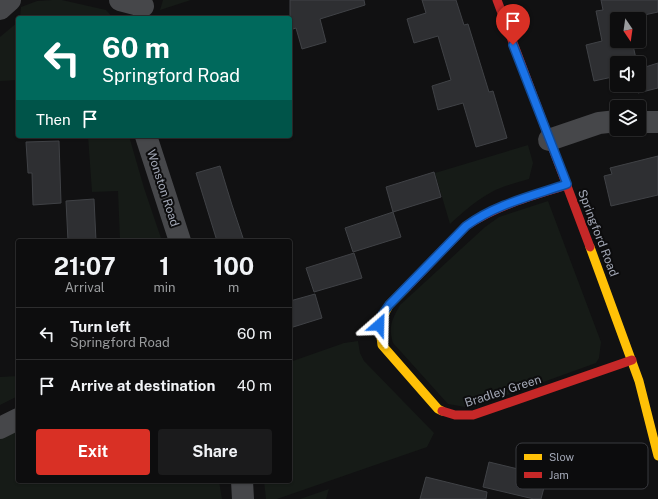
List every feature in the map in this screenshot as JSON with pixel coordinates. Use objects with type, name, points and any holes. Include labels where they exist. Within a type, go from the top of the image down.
[{"type":"street","points":[[0,9],[10,0]]},
{"type":"street","points":[[120,0],[143,8]]},
{"type":"street","name":"Springford Road","points":[[497,0],[632,360],[650,419],[658,456]]},
{"type":"street","points":[[549,140],[599,124],[610,122]]},
{"type":"street","points":[[646,122],[658,122]]},
{"type":"street","name":"Wonston Road","points":[[147,138],[179,239]]},
{"type":"street","name":"Bradley Green","points":[[567,184],[493,209],[479,216],[466,226],[389,305],[382,315],[379,325],[382,345],[438,409],[448,414],[461,417],[473,415],[632,360]]},
{"type":"street","points":[[0,428],[16,420]]},
{"type":"street","points":[[242,483],[243,499]]},
{"type":"shaded area","points":[[62,0],[106,10],[111,16],[20,16],[21,7],[37,1]]},
{"type":"shaded area","points":[[163,0],[191,0],[160,10]]},
{"type":"shaded area","points":[[16,24],[16,80],[0,81],[0,37]]},
{"type":"shaded area","points":[[88,138],[130,138],[144,188],[161,239],[120,239],[118,191],[92,192]]},
{"type":"shaded area","points":[[528,145],[533,163],[529,179],[504,187],[484,196],[450,224],[435,173]]},
{"type":"shaded area","points":[[548,201],[601,342],[599,358],[596,363],[471,408],[448,404],[393,343],[391,327],[395,315],[400,305],[485,227],[499,217]]},
{"type":"shaded area","points":[[358,341],[360,353],[364,361],[434,433],[427,447],[277,499],[266,499],[264,483],[292,483],[292,361],[344,343]]},
{"type":"shaded area","points":[[16,376],[16,397],[0,405],[0,377]]},
{"type":"shaded area","points":[[16,430],[16,483],[219,483],[222,499],[0,499],[0,438]]},
{"type":"shaded area","points":[[329,489],[326,499],[300,499]]},
{"type":"building","points":[[290,0],[364,0],[365,5],[320,19],[326,42],[302,49],[296,28],[292,29],[292,16],[290,16]]},
{"type":"building","points":[[422,0],[456,0],[464,25],[468,24],[489,92],[493,91],[507,138],[476,147],[463,103],[438,110],[432,86],[451,80],[438,36],[414,43],[407,19],[426,13]]},
{"type":"building","points":[[601,0],[658,0],[658,12],[646,15],[646,12],[610,12],[610,48],[634,48],[635,56],[610,56],[610,78],[594,81],[586,45],[602,41],[596,11],[603,10]]},
{"type":"building","points":[[658,63],[658,88],[646,91],[646,67]]},
{"type":"building","points":[[59,141],[61,203],[33,205],[32,173],[28,173],[26,142]]},
{"type":"building","points":[[658,156],[658,195],[611,206],[604,176],[612,174],[610,168]]},
{"type":"building","points":[[220,166],[243,239],[216,239],[196,173]]},
{"type":"building","points":[[434,172],[441,197],[393,212],[386,187]]},
{"type":"building","points":[[94,199],[96,239],[68,239],[66,201]]},
{"type":"building","points":[[393,212],[401,237],[353,252],[345,228]]},
{"type":"building","points":[[354,253],[362,278],[314,292],[306,268]]},
{"type":"building","points":[[315,294],[322,318],[292,327],[292,300]]},
{"type":"building","points":[[489,462],[516,469],[516,489],[544,489],[541,499],[534,499],[483,487]]},
{"type":"building","points":[[426,477],[487,492],[486,499],[420,499]]},
{"type":"traffic: slow","points":[[590,247],[639,381],[658,456]]},
{"type":"traffic: slow","points":[[407,287],[389,305],[384,315],[380,329],[382,345],[438,409],[442,411]]},
{"type":"traffic: jam","points":[[497,0],[590,247]]},
{"type":"traffic: jam","points":[[407,287],[466,226],[502,207],[567,185]]},
{"type":"traffic: jam","points":[[442,411],[455,415],[473,415],[632,360]]},
{"type":"route","points":[[379,325],[382,315],[389,305],[466,226],[479,216],[511,202],[567,184],[513,45]]}]
